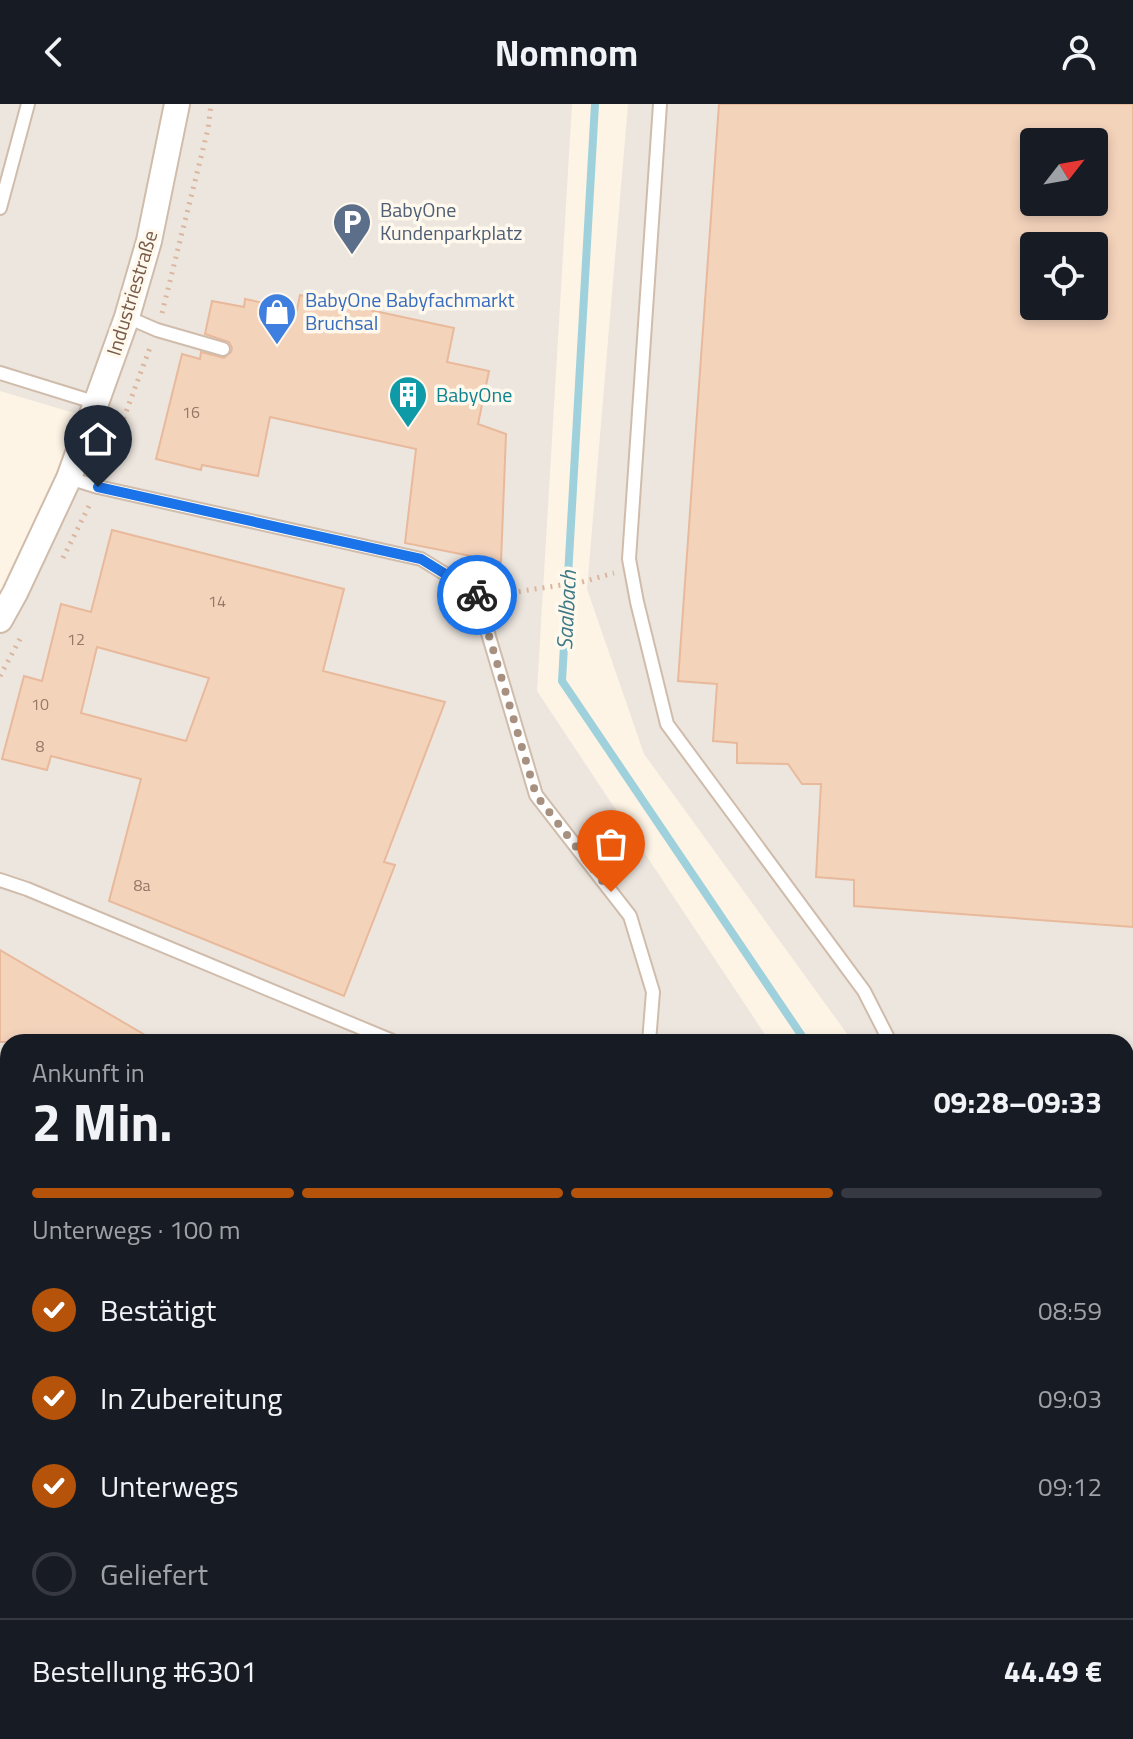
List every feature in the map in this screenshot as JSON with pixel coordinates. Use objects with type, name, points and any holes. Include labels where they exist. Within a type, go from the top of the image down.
[{"type":"street","name":"Industriestraße","points":[[0,620],[7,591],[69,478],[127,317],[149,241],[177,104]]},
{"type":"lane","points":[[0,208],[28,104]]},
{"type":"lane","points":[[660,104],[629,559],[637,602],[667,724],[864,991],[886,1034]]},
{"type":"lane","points":[[127,317],[157,330],[223,349]]},
{"type":"lane","points":[[0,373],[97,403]]},
{"type":"lane","points":[[69,478],[421,559],[476,593],[536,795],[630,916],[653,992],[650,1034]]},
{"type":"lane","points":[[0,880],[376,1034]]},
{"type":"path","points":[[477,598],[582,582],[631,568]]},
{"type":"shaded area","points":[[0,104],[572,104],[537,691],[765,1034],[0,1034],[0,620],[91,418],[0,391]]},
{"type":"shaded area","points":[[628,104],[1133,104],[1133,1034],[847,1034],[644,754],[587,589]]},
{"type":"building","points":[[719,104],[1133,104],[1133,927],[854,906],[854,880],[816,877],[821,784],[802,784],[788,764],[737,763],[737,743],[713,741],[717,684],[678,681]]},
{"type":"building","name":"BabyOne","points":[[300,295],[454,328],[447,362],[489,371],[478,424],[506,434],[501,562],[405,543],[416,449],[270,417],[258,476],[202,465],[201,470],[156,459],[182,354],[200,359],[201,352],[224,358],[231,352],[229,342],[205,334],[212,301],[244,307],[245,299],[297,310]]},
{"type":"building","points":[[112,530],[344,589],[323,671],[445,702],[384,862],[395,865],[344,996],[109,901],[141,779],[51,756],[47,770],[2,759],[24,676],[42,681],[61,604],[91,612]],"holes":[[[97,647],[209,678],[186,741],[81,713]]]},
{"type":"building","points":[[0,950],[143,1034],[0,1034]]},
{"type":"waterway","name":"Saalbach","points":[[595,104],[562,681],[801,1034]]},
{"type":"way so far","points":[[477,595],[536,795],[611,892]]},
{"type":"place","name":"BabyOne Kundenparkplatz","points":[[352,256]]},
{"type":"place","name":"BabyOne Babyfachmarkt Bruchsal","points":[[277,346]]},
{"type":"place","name":"BabyOne","points":[[408,429]]},
{"type":"route","points":[[98,487],[421,559],[477,595]]}]
